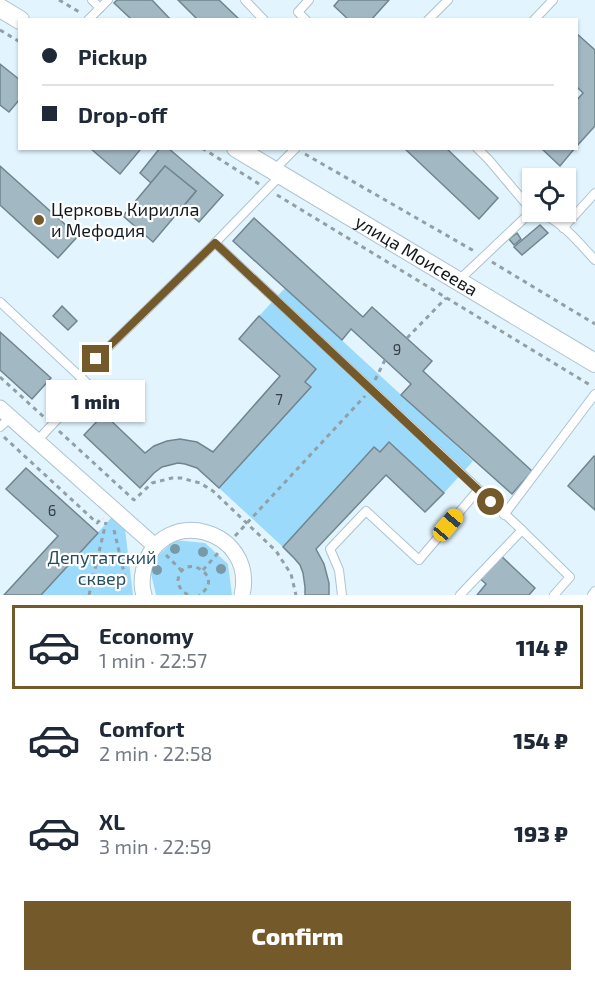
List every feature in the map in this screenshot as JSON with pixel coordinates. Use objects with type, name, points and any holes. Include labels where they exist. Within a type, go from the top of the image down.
[{"type":"street","points":[[0,8],[18,19]]},
{"type":"street","name":"улица Моисеева","points":[[239,150],[595,363]]},
{"type":"street","points":[[4,417],[37,441],[160,550]]},
{"type":"street","points":[[144,595],[142,575],[146,559],[160,550],[168,536],[183,531],[199,530],[214,534],[220,552],[237,555],[243,570],[242,595]]},
{"type":"lane","points":[[92,0],[100,8]]},
{"type":"lane","points":[[90,18],[108,0]]},
{"type":"lane","points":[[245,0],[262,18]]},
{"type":"lane","points":[[304,18],[298,12],[309,0]]},
{"type":"lane","points":[[430,18],[448,0]]},
{"type":"lane","points":[[536,18],[553,0]]},
{"type":"lane","points":[[79,376],[267,189],[294,150]]},
{"type":"lane","points":[[482,150],[522,198]]},
{"type":"lane","points":[[563,228],[595,193]]},
{"type":"lane","points":[[458,281],[522,221]]},
{"type":"lane","points":[[556,222],[595,260]]},
{"type":"lane","points":[[215,243],[570,577],[554,595]]},
{"type":"lane","points":[[0,302],[89,385],[37,441]]},
{"type":"lane","points":[[504,515],[595,394]]},
{"type":"lane","points":[[342,595],[339,570],[330,549],[366,511],[419,560],[478,490]]},
{"type":"lane","points":[[460,595],[522,530]]},
{"type":"path","points":[[59,0],[87,18]]},
{"type":"path","points":[[0,30],[18,41]]},
{"type":"path","points":[[205,150],[595,388]]},
{"type":"path","points":[[299,150],[595,324]]},
{"type":"path","points":[[407,338],[446,298]]},
{"type":"path","points":[[0,377],[134,500],[152,483],[172,478],[200,483],[213,491],[276,550],[291,574],[296,595]]},
{"type":"path","points":[[203,570],[352,410]]},
{"type":"path","points":[[0,433],[97,523],[102,518],[116,531],[127,584]]},
{"type":"path","points":[[89,595],[106,522]]},
{"type":"path","points":[[160,550],[182,571]]},
{"type":"path","points":[[188,595],[181,593],[178,579],[182,571],[190,566],[199,567],[206,573],[208,582],[205,591],[199,595]]},
{"type":"path","points":[[205,591],[209,595]]},
{"type":"green space","points":[[285,288],[473,461],[444,493],[390,443],[380,452],[374,447],[283,547],[219,488],[310,387],[305,382],[316,369],[259,316]]},
{"type":"green space","name":"Депутатский сквер","points":[[112,517],[125,529],[133,595],[41,595]]},
{"type":"green space","name":"Депутатский сквер","points":[[174,540],[205,543],[228,564],[232,595],[156,595],[149,565]]},
{"type":"building","points":[[117,0],[152,0],[169,18],[130,18],[114,3]]},
{"type":"building","points":[[178,0],[219,0],[238,18],[196,18]]},
{"type":"building","points":[[339,0],[389,0],[373,18],[347,18],[334,6]]},
{"type":"building","points":[[578,35],[595,50],[595,126],[578,145],[578,99],[583,93],[578,88]]},
{"type":"building","points":[[0,64],[18,78],[18,101],[9,112],[0,105]]},
{"type":"building","points":[[92,150],[140,150],[120,174]]},
{"type":"building","points":[[158,150],[170,150],[223,195],[199,222],[182,208],[196,191],[165,166],[151,183],[140,173]]},
{"type":"building","points":[[406,150],[448,150],[498,198],[479,219]]},
{"type":"building","points":[[543,150],[573,150],[560,166]]},
{"type":"building","name":"Церковь Кирилла и Мефодия","points":[[0,166],[78,236],[58,258],[0,205]]},
{"type":"building","points":[[165,166],[196,191],[153,242],[123,216]]},
{"type":"building","points":[[254,218],[363,317],[372,307],[432,361],[423,371],[532,471],[512,494],[401,395],[411,384],[351,329],[342,340],[233,241]]},
{"type":"building","points":[[540,225],[548,233],[522,255],[514,247]]},
{"type":"building","points":[[517,233],[521,239],[514,245],[509,239]]},
{"type":"building","points":[[62,306],[77,321],[68,330],[53,316]]},
{"type":"building","points":[[259,316],[316,369],[305,382],[311,387],[219,488],[197,468],[178,463],[162,467],[140,488],[84,435],[104,414],[145,453],[154,446],[180,439],[197,442],[213,452],[280,376],[239,339]]},
{"type":"building","points":[[0,332],[51,378],[32,399],[0,370]]},
{"type":"building","points":[[389,442],[444,493],[425,512],[386,475],[316,549],[324,564],[329,583],[329,595],[305,595],[300,565],[283,547],[374,447],[380,452]]},
{"type":"building","points":[[595,457],[595,510],[568,486]]},
{"type":"building","points":[[26,468],[98,533],[41,595],[4,595],[58,536],[6,489]]},
{"type":"building","points":[[498,553],[535,588],[529,595],[477,595],[486,584],[476,575]]},
{"type":"place","name":"Церковь Кирилла и Мефодия","points":[[39,220]]},
{"type":"route","points":[[96,359],[215,243],[491,502]]}]
